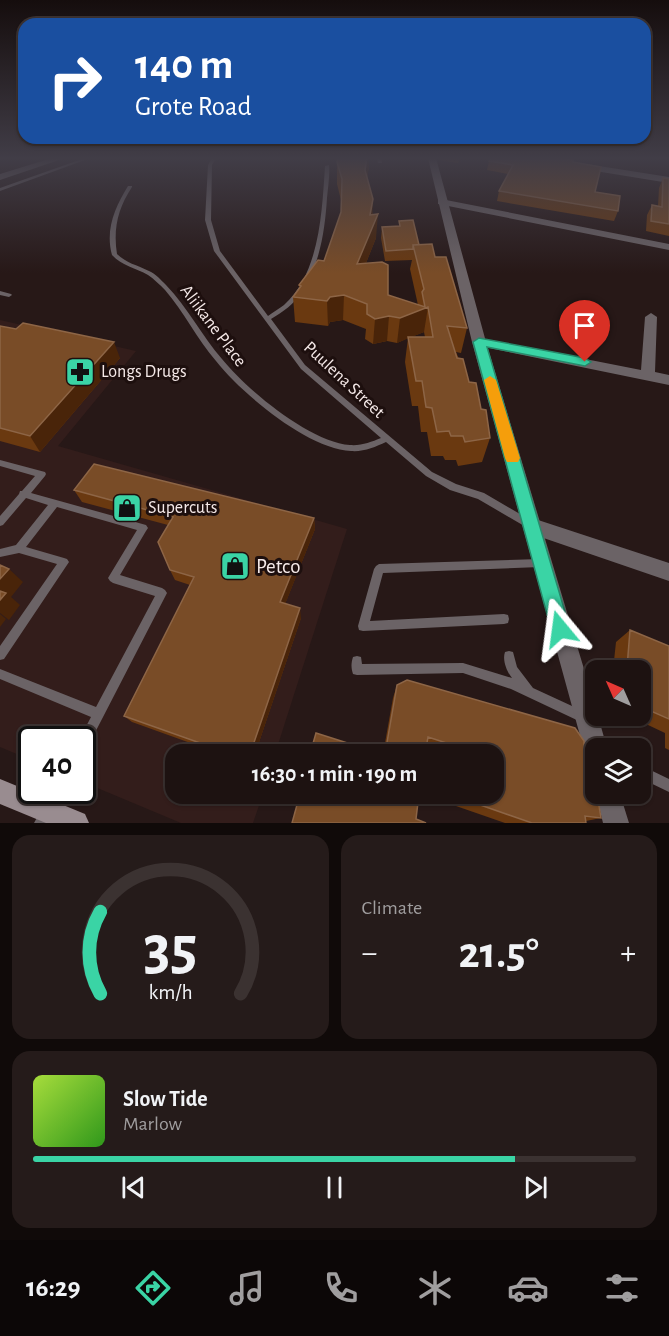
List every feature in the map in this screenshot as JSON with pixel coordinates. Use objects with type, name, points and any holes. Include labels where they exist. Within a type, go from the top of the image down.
[{"type":"main road","points":[[0,791],[49,808],[76,823]]},
{"type":"street","points":[[440,196],[585,718]]},
{"type":"street","points":[[441,202],[669,246]]},
{"type":"street","points":[[648,374],[651,317]]},
{"type":"street","points":[[479,342],[669,380]]},
{"type":"street","points":[[532,526],[669,572]]},
{"type":"street","points":[[611,804],[616,823]]},
{"type":"lane","name":"Aliikane Place","points":[[125,196],[114,218],[112,236],[114,255],[123,262],[148,272],[158,280],[191,318],[218,360],[239,384],[286,419],[332,444],[359,448],[370,447],[386,439]]},
{"type":"lane","name":"Puulena Street","points":[[209,196],[208,220],[213,240],[224,260],[303,367],[429,474],[453,487],[481,496],[532,526]]},
{"type":"lane","points":[[267,319],[278,314],[291,303],[315,259],[323,229],[325,196]]},
{"type":"lane","points":[[0,293],[9,295]]},
{"type":"lane","points":[[0,463],[42,474],[0,522]]},
{"type":"lane","points":[[23,494],[143,528],[112,578],[162,592],[93,726]]},
{"type":"lane","points":[[19,549],[55,503]]},
{"type":"lane","points":[[0,553],[19,549],[64,562],[0,655]]},
{"type":"lane","points":[[504,619],[363,626],[379,569],[542,563]]},
{"type":"lane","points":[[509,656],[512,670],[530,693]]},
{"type":"lane","points":[[357,661],[357,670],[463,668],[530,693],[585,718]]},
{"type":"lane","points":[[0,674],[99,714]]},
{"type":"lane","points":[[651,777],[669,786]]},
{"type":"shaded area","points":[[0,320],[136,351],[58,446],[347,529],[278,744],[165,744],[165,804],[260,804],[253,823],[181,823],[96,787],[96,726],[18,726],[18,755],[0,747]]},
{"type":"building","points":[[341,196],[372,196],[370,215],[378,214],[357,264],[382,262],[388,265],[388,295],[425,307],[422,292],[424,289],[413,245],[432,244],[435,257],[446,257],[467,328],[447,326],[457,358],[463,359],[469,382],[476,383],[481,409],[486,410],[490,438],[465,442],[463,436],[451,436],[449,431],[437,432],[432,408],[426,407],[422,381],[416,381],[408,337],[433,337],[428,307],[400,318],[389,316],[375,319],[367,314],[367,304],[344,295],[330,297],[327,301],[293,297],[318,260],[324,261],[341,212]]},
{"type":"building","points":[[531,196],[620,196],[618,211]]},
{"type":"building","points":[[662,196],[669,196],[669,224],[651,221],[652,205],[662,207]]},
{"type":"building","points":[[413,220],[419,245],[413,245],[413,249],[386,251],[382,227],[400,226],[399,221]]},
{"type":"building","name":"Longs Drugs","points":[[23,323],[114,342],[30,436],[0,428],[0,326],[16,329]]},
{"type":"building","points":[[94,464],[314,518],[280,602],[300,608],[253,744],[203,744],[124,716],[194,577],[170,570],[158,542],[173,517],[74,490]]},
{"type":"building","points":[[0,565],[9,569],[0,579]]},
{"type":"building","points":[[0,591],[6,593],[0,600]]},
{"type":"building","points":[[630,630],[669,646],[669,719],[651,711],[651,660],[628,660]]},
{"type":"building","points":[[407,680],[575,728],[584,741],[585,804],[599,804],[601,818],[585,816],[586,823],[532,823],[477,804],[504,804],[504,744],[450,744],[428,737],[427,744],[387,744],[397,685]]},
{"type":"building","points":[[316,733],[351,744],[313,744]]},
{"type":"building","points":[[297,804],[418,804],[416,819],[426,823],[292,823]]},
{"type":"slow traffic","points":[[490,380],[513,458]]},
{"type":"place","name":"Longs Drugs","points":[[80,372]]},
{"type":"place","name":"Supercuts","points":[[127,508]]},
{"type":"place","name":"Petco","points":[[235,566]]},
{"type":"route","points":[[560,629],[479,342],[585,362]]}]
